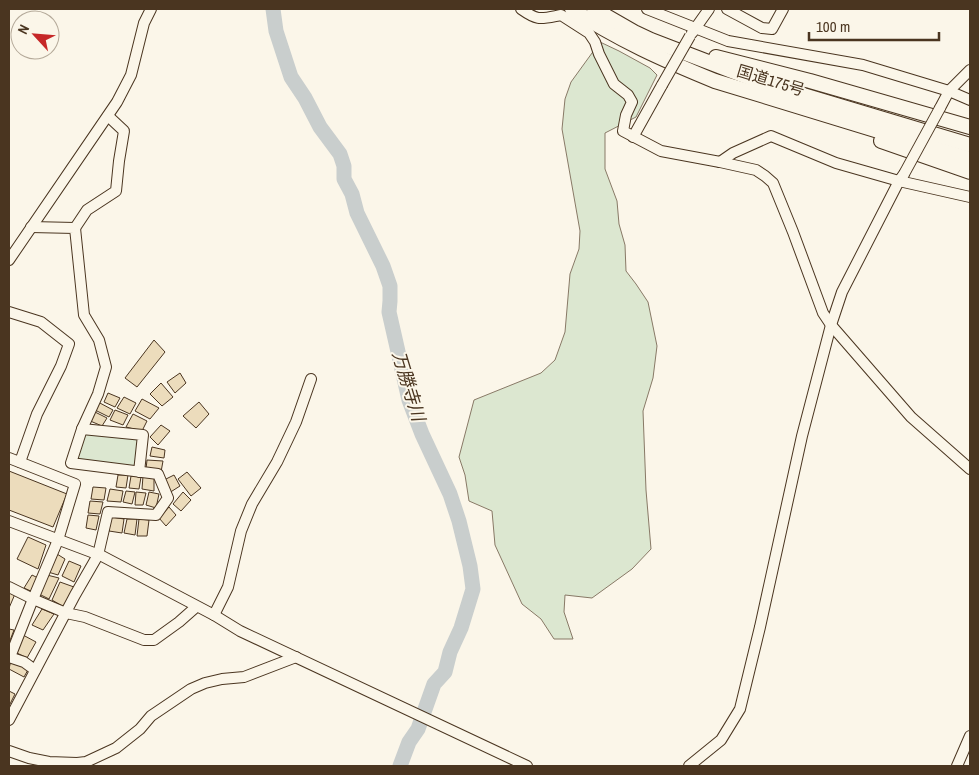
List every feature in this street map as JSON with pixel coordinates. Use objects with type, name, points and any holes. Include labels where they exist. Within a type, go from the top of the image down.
[{"type":"highway","name":"国道175号","points":[[594,9],[634,32],[649,45],[688,70],[715,81],[970,159]]},
{"type":"highway","name":"国道175号","points":[[566,11],[649,45],[669,47],[763,83],[970,144]]},
{"type":"highway","points":[[669,47],[810,81],[970,127]]},
{"type":"highway","points":[[688,70],[719,89],[970,172]]},
{"type":"street","points":[[9,260],[117,102],[131,76],[144,23],[151,9]]},
{"type":"street","points":[[521,9],[532,17],[540,19],[566,11],[589,33],[614,84],[628,95],[632,102],[626,115],[623,131],[661,151],[756,170],[772,183],[823,313],[831,325],[911,417],[970,469]]},
{"type":"street","points":[[647,9],[674,18],[693,32],[728,41],[863,65],[970,100]]},
{"type":"street","points":[[634,137],[693,32],[709,9]]},
{"type":"street","points":[[727,9],[762,28],[772,29],[783,9]]},
{"type":"street","points":[[689,766],[721,740],[740,709],[802,436],[831,325],[842,292],[949,92],[970,70]]},
{"type":"street","points":[[35,670],[24,662],[9,657],[58,540],[75,484],[72,464],[82,428],[98,394],[106,368],[99,340],[84,316],[75,228],[87,210],[116,191],[124,131],[108,116]]},
{"type":"street","points":[[720,162],[733,153],[771,136],[836,163],[902,178],[970,197]]},
{"type":"street","points":[[31,227],[75,228]]},
{"type":"street","points":[[9,312],[41,322],[69,344],[61,366],[37,414],[20,462]]},
{"type":"street","points":[[214,615],[228,587],[241,531],[252,504],[272,473],[286,445],[311,379]]},
{"type":"street","points":[[82,428],[143,435],[139,472]]},
{"type":"street","points":[[9,458],[75,484]]},
{"type":"street","points":[[9,720],[98,555],[108,512],[156,515],[168,498],[158,474],[72,464]]},
{"type":"street","points":[[9,521],[102,556],[214,615],[240,631],[526,766]]},
{"type":"street","points":[[9,587],[66,613],[85,617],[144,640],[154,640],[180,622],[196,606]]},
{"type":"street","points":[[9,751],[49,762],[86,762],[116,748],[140,729],[151,716],[191,689],[222,679],[244,677],[296,657]]},
{"type":"street","points":[[956,766],[970,736]]},
{"type":"green space","points":[[600,42],[650,68],[657,75],[636,117],[605,133],[605,169],[617,201],[619,224],[625,245],[626,271],[648,302],[657,346],[653,378],[643,411],[646,490],[651,549],[632,569],[592,598],[565,595],[564,612],[573,639],[554,639],[541,619],[522,604],[495,545],[492,511],[469,501],[465,475],[459,457],[474,400],[541,373],[555,360],[565,332],[570,274],[579,249],[580,231],[562,129],[565,99],[571,82]]},
{"type":"green space","points":[[84,432],[141,437],[135,468],[77,461]]},
{"type":"building","points":[[154,340],[165,352],[137,387],[125,378]]},
{"type":"building","points":[[180,373],[186,383],[175,393],[167,382]]},
{"type":"building","points":[[161,383],[173,397],[162,406],[150,394]]},
{"type":"building","points":[[108,393],[120,398],[115,407],[104,402]]},
{"type":"building","points":[[124,397],[136,403],[130,414],[117,408]]},
{"type":"building","points":[[142,399],[159,408],[150,419],[135,411]]},
{"type":"building","points":[[98,402],[113,410],[109,417],[95,410]]},
{"type":"building","points":[[199,402],[209,414],[196,428],[183,416]]},
{"type":"building","points":[[115,410],[128,415],[123,425],[110,420]]},
{"type":"building","points":[[93,411],[107,418],[102,426],[88,420]]},
{"type":"building","points":[[133,414],[147,421],[142,431],[126,427]]},
{"type":"building","points":[[161,425],[170,431],[158,445],[150,437]]},
{"type":"building","points":[[152,447],[165,450],[164,458],[150,456]]},
{"type":"building","points":[[147,460],[163,461],[161,472],[146,469]]},
{"type":"building","points":[[9,471],[67,494],[53,527],[9,510]]},
{"type":"building","points":[[187,472],[201,488],[191,496],[178,479]]},
{"type":"building","points":[[118,475],[128,475],[126,488],[116,487]]},
{"type":"building","points":[[174,475],[180,486],[169,493],[164,480]]},
{"type":"building","points":[[131,476],[141,477],[139,489],[129,488]]},
{"type":"building","points":[[143,476],[154,477],[154,491],[142,489]]},
{"type":"building","points":[[93,487],[106,488],[104,500],[91,499]]},
{"type":"building","points":[[110,489],[123,491],[121,502],[107,501]]},
{"type":"building","points":[[126,491],[135,492],[132,504],[123,502]]},
{"type":"building","points":[[136,492],[146,493],[143,505],[135,505]]},
{"type":"building","points":[[149,492],[159,494],[156,508],[146,505]]},
{"type":"building","points":[[183,492],[191,500],[181,511],[173,504]]},
{"type":"building","points":[[90,501],[103,502],[100,514],[88,513]]},
{"type":"building","points":[[169,507],[176,515],[166,526],[159,518]]},
{"type":"building","points":[[88,515],[99,516],[96,530],[86,528]]},
{"type":"building","points":[[111,517],[124,519],[122,533],[109,531]]},
{"type":"building","points":[[127,519],[137,519],[135,535],[124,533]]},
{"type":"building","points":[[139,519],[149,520],[147,536],[137,536]]},
{"type":"building","points":[[28,537],[46,545],[38,569],[17,559]]},
{"type":"building","points":[[57,554],[65,559],[58,575],[48,572]]},
{"type":"building","points":[[69,561],[81,566],[74,582],[62,576]]},
{"type":"building","points":[[32,575],[38,578],[33,592],[24,588]]},
{"type":"building","points":[[47,575],[59,578],[49,599],[39,594]]},
{"type":"building","points":[[60,582],[74,587],[64,607],[52,600]]},
{"type":"building","points":[[9,593],[15,594],[9,608]]},
{"type":"building","points":[[42,609],[54,614],[43,630],[32,625]]},
{"type":"building","points":[[9,629],[14,630],[9,643]]},
{"type":"building","points":[[23,635],[36,642],[27,658],[15,652]]},
{"type":"building","points":[[11,660],[29,668],[24,677],[9,669]]},
{"type":"building","points":[[9,691],[15,694],[9,706]]},
{"type":"waterway","name":"万勝寺川","points":[[273,9],[276,31],[291,77],[305,98],[320,127],[340,154],[344,166],[344,179],[352,194],[357,213],[383,266],[390,286],[389,312],[409,400],[422,434],[450,494],[470,566],[473,589],[461,628],[450,652],[445,672],[434,684],[418,729],[409,742],[400,766]]}]
